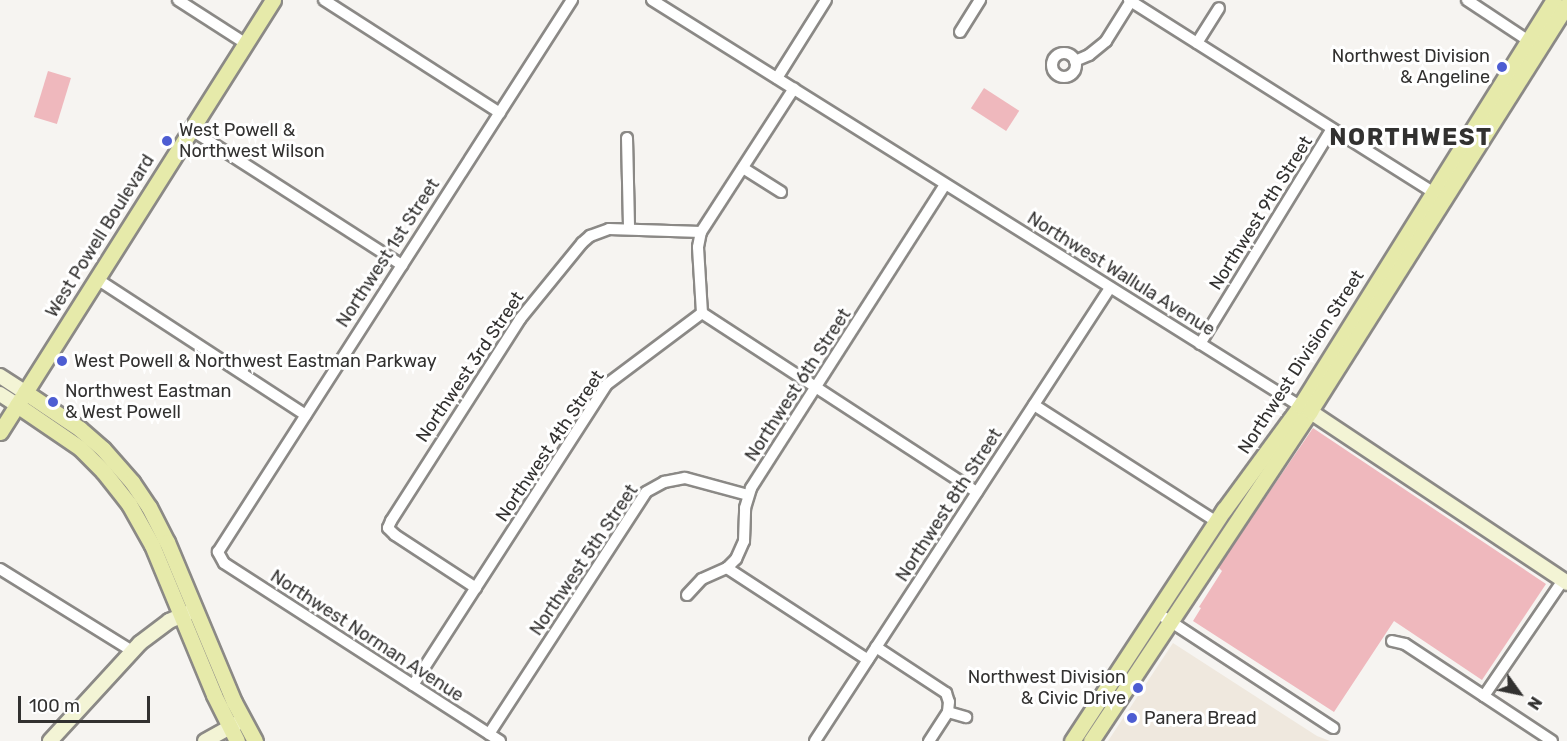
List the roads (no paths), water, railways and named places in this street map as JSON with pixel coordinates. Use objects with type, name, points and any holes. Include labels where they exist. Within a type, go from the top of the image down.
[{"type":"main road","name":"West Powell Boulevard","points":[[0,432],[273,0]]},
{"type":"main road","name":"Northwest Division Street","points":[[1534,44],[1554,0]]},
{"type":"main road","name":"Northwest Division Street","points":[[1078,739],[1305,408],[1534,44],[1567,4]]},
{"type":"main road","points":[[21,399],[86,434],[132,482],[158,522],[188,612],[237,729],[255,741]]},
{"type":"main road","name":"Northwest Division Street","points":[[1091,741],[1217,522],[1305,408]]},
{"type":"street","points":[[178,0],[245,43]]},
{"type":"street","points":[[324,0],[500,113]]},
{"type":"street","name":"Northwest 1st Street","points":[[219,556],[220,548],[572,0]]},
{"type":"street","name":"Northwest Wallula Avenue","points":[[652,0],[1305,408],[1565,581]]},
{"type":"street","points":[[777,78],[826,0]]},
{"type":"street","points":[[960,32],[980,0]]},
{"type":"street","points":[[1467,0],[1534,44]]},
{"type":"street","points":[[1075,60],[1089,55],[1106,41],[1130,1],[1438,196]]},
{"type":"street","points":[[1197,43],[1219,8]]},
{"type":"street","points":[[794,88],[701,232],[698,248],[702,313],[977,492]]},
{"type":"street","points":[[190,129],[402,265]]},
{"type":"street","name":"Northwest 9th Street","points":[[1200,344],[1332,129]]},
{"type":"street","points":[[627,138],[629,229]]},
{"type":"street","points":[[743,168],[782,192]]},
{"type":"street","name":"Northwest 6th Street","points":[[727,568],[736,559],[744,541],[748,495],[945,185]]},
{"type":"street","name":"Northwest 3rd Street","points":[[476,588],[388,528],[520,319],[590,236],[609,229],[701,232]]},
{"type":"street","points":[[98,279],[306,415]]},
{"type":"street","name":"Northwest 8th Street","points":[[814,741],[1110,288]]},
{"type":"street","name":"Northwest 4th Street","points":[[413,685],[606,386],[615,376],[702,313]]},
{"type":"street","points":[[0,376],[21,399]]},
{"type":"street","points":[[0,394],[21,399]]},
{"type":"street","points":[[1034,405],[1217,522]]},
{"type":"street","name":"Northwest 5th Street","points":[[489,734],[646,492],[664,482],[685,478],[748,495]]},
{"type":"street","name":"Northwest Norman Avenue","points":[[219,556],[224,563],[500,741]]},
{"type":"street","points":[[687,595],[702,579],[727,568],[868,660]]},
{"type":"street","points":[[0,569],[132,651]]},
{"type":"street","points":[[1484,696],[1565,581]]},
{"type":"street","points":[[50,741],[132,651],[158,628],[188,612]]},
{"type":"street","points":[[1163,616],[1333,728]]},
{"type":"street","points":[[1392,641],[1405,644],[1552,741]]},
{"type":"street","points":[[876,647],[946,693],[950,702],[948,712],[929,741]]},
{"type":"street","points":[[948,712],[966,717]]},
{"type":"street","points":[[205,741],[237,729]]},
{"type":"place","name":"Northwest Division & Angeline","points":[[1502,67]]},
{"type":"place","name":"West Powell & Northwest Wilson","points":[[167,141]]},
{"type":"place","name":"West Powell & Northwest Eastman Parkway","points":[[62,361]]},
{"type":"place","name":"Northwest Eastman & West Powell","points":[[53,402]]},
{"type":"place","name":"Northwest Division & Civic Drive","points":[[1138,688]]},
{"type":"place","name":"Panera Bread","points":[[1132,718]]},
{"type":"district","name":"NORTHWEST","points":[[1411,138]]}]
